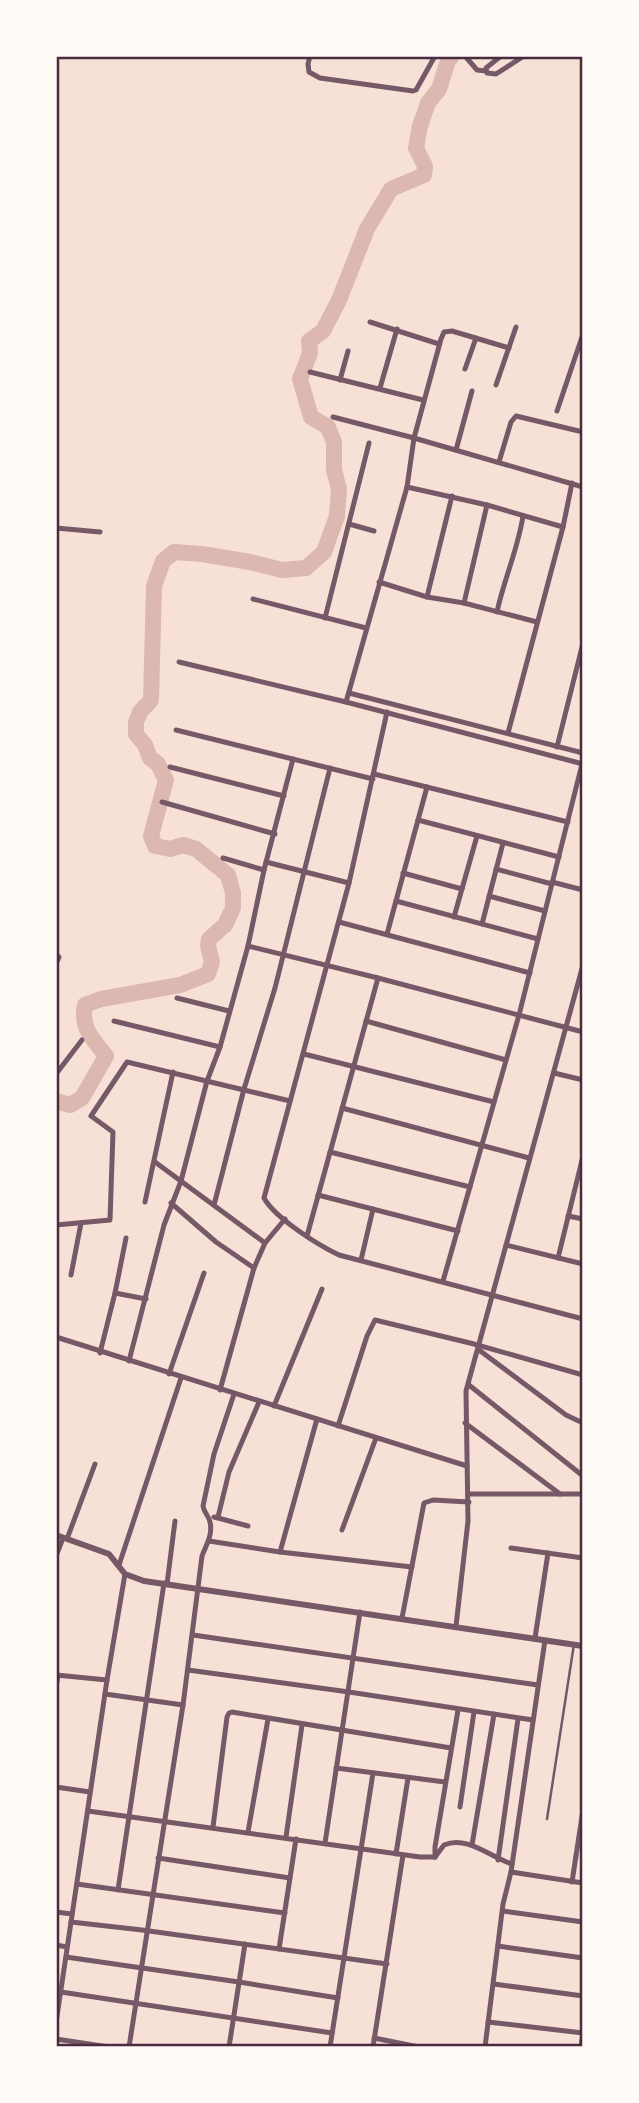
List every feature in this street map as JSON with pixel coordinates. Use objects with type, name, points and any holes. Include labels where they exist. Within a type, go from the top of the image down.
[{"type":"street","points":[[310,56],[309,72],[316,77],[416,90],[435,56]]},
{"type":"street","points":[[465,56],[477,71],[486,71],[493,75],[524,56]]},
{"type":"street","points":[[486,71],[488,65],[501,56]]},
{"type":"street","points":[[370,322],[439,344]]},
{"type":"street","points":[[496,385],[516,327]]},
{"type":"street","points":[[380,388],[397,329]]},
{"type":"street","points":[[346,702],[407,487],[423,400],[444,332],[452,331],[509,348]]},
{"type":"street","points":[[557,411],[583,334]]},
{"type":"street","points":[[465,369],[476,338]]},
{"type":"street","points":[[340,380],[348,352]]},
{"type":"street","points":[[310,372],[423,400]]},
{"type":"street","points":[[456,450],[472,391]]},
{"type":"street","points":[[499,463],[511,422],[516,416],[583,432]]},
{"type":"street","points":[[333,417],[582,485]]},
{"type":"street","points":[[325,618],[369,443]]},
{"type":"street","points":[[508,733],[563,527],[572,483]]},
{"type":"street","points":[[407,487],[452,496],[563,527]]},
{"type":"street","points":[[427,597],[452,496]]},
{"type":"street","points":[[464,603],[487,505]]},
{"type":"street","points":[[496,612],[519,541],[523,516]]},
{"type":"street","points":[[349,524],[374,531]]},
{"type":"street","points":[[56,528],[100,533]]},
{"type":"street","points":[[379,582],[427,597],[464,603],[537,622]]},
{"type":"street","points":[[253,599],[366,628]]},
{"type":"street","points":[[552,755],[583,643]]},
{"type":"street","points":[[179,662],[387,712],[583,764],[519,1015],[443,1281]]},
{"type":"street","points":[[349,692],[583,752]]},
{"type":"street","points":[[404,717],[407,707]]},
{"type":"street","points":[[387,712],[349,883],[264,1194],[266,1202],[307,1236],[339,1255],[583,1319]]},
{"type":"street","points":[[480,736],[482,727]]},
{"type":"street","points":[[176,730],[568,822]]},
{"type":"street","points":[[524,747],[527,738]]},
{"type":"street","points":[[129,1361],[171,1203],[181,1181],[207,1081],[220,1047],[248,946],[264,870],[293,759]]},
{"type":"street","points":[[170,767],[284,796]]},
{"type":"street","points":[[214,1205],[244,1089],[263,1030],[330,768]]},
{"type":"street","points":[[387,934],[427,787]]},
{"type":"street","points":[[162,802],[275,834]]},
{"type":"street","points":[[418,820],[559,857]]},
{"type":"street","points":[[454,917],[477,836]]},
{"type":"street","points":[[482,924],[503,843]]},
{"type":"street","points":[[223,858],[264,870]]},
{"type":"street","points":[[266,862],[349,883]]},
{"type":"street","points":[[496,869],[583,890]]},
{"type":"street","points":[[404,873],[462,889]]},
{"type":"street","points":[[489,895],[545,911]]},
{"type":"street","points":[[396,901],[538,939]]},
{"type":"street","points":[[339,922],[530,972]]},
{"type":"street","points":[[248,946],[583,1032]]},
{"type":"street","points":[[56,954],[59,957],[56,964]]},
{"type":"street","points":[[456,1626],[467,1542],[466,1391],[529,1158],[581,982],[583,965]]},
{"type":"street","points":[[307,1236],[378,978]]},
{"type":"street","points":[[177,998],[229,1011]]},
{"type":"street","points":[[114,1021],[220,1047]]},
{"type":"street","points":[[366,1021],[506,1060]]},
{"type":"street","points":[[56,1074],[82,1040]]},
{"type":"street","points":[[304,1054],[494,1102]]},
{"type":"street","points":[[56,1225],[110,1220],[113,1132],[91,1116],[127,1062],[290,1101]]},
{"type":"street","points":[[145,1202],[173,1072]]},
{"type":"street","points":[[554,1073],[583,1080]]},
{"type":"street","points":[[342,1108],[529,1158]]},
{"type":"street","points":[[330,1152],[470,1187]]},
{"type":"street","points":[[558,1258],[583,1156]]},
{"type":"street","points":[[155,1162],[265,1243]]},
{"type":"street","points":[[318,1195],[458,1231]]},
{"type":"street","points":[[171,1203],[216,1242],[254,1268]]},
{"type":"street","points":[[361,1261],[373,1209]]},
{"type":"street","points":[[568,1216],[583,1219]]},
{"type":"street","points":[[220,1390],[254,1268],[265,1243],[285,1219]]},
{"type":"street","points":[[71,1275],[81,1223]]},
{"type":"street","points":[[100,1353],[126,1238]]},
{"type":"street","points":[[506,1245],[583,1264]]},
{"type":"street","points":[[169,1374],[204,1273]]},
{"type":"street","points":[[274,1406],[323,1289]]},
{"type":"street","points":[[115,1293],[146,1299]]},
{"type":"street","points":[[338,1426],[367,1336],[375,1320],[583,1375]]},
{"type":"street","points":[[56,1338],[467,1466]]},
{"type":"street","points":[[479,1348],[537,1395],[583,1423]]},
{"type":"street","points":[[119,1565],[181,1378]]},
{"type":"street","points":[[469,1385],[583,1476]]},
{"type":"street","points":[[129,2047],[183,1705],[202,1556],[209,1541],[210,1525],[203,1506],[214,1454],[233,1394]]},
{"type":"street","points":[[218,1517],[229,1472],[259,1402]]},
{"type":"street","points":[[280,1552],[317,1419]]},
{"type":"street","points":[[466,1423],[560,1494]]},
{"type":"street","points":[[342,1530],[376,1438]]},
{"type":"street","points":[[56,1556],[95,1465]]},
{"type":"street","points":[[468,1494],[583,1494]]},
{"type":"street","points":[[402,1618],[424,1503],[433,1500],[468,1502]]},
{"type":"street","points":[[208,1517],[218,1517],[248,1526]]},
{"type":"street","points":[[118,1890],[145,1699],[175,1521]]},
{"type":"street","points":[[62,1537],[108,1554],[125,1574],[144,1581],[574,1644],[583,1645],[583,1640]]},
{"type":"street","points":[[209,1541],[412,1567]]},
{"type":"street","points":[[511,1548],[583,1558]]},
{"type":"street","points":[[535,1638],[548,1553]]},
{"type":"street","points":[[56,2023],[125,1574]]},
{"type":"street","points":[[325,1843],[360,1612]]},
{"type":"street","points":[[193,1635],[538,1685]]},
{"type":"street","points":[[485,2047],[545,1640]]},
{"type":"street","points":[[188,1671],[533,1720]]},
{"type":"street","points":[[56,1687],[57,1675],[107,1680]]},
{"type":"street","points":[[105,1694],[183,1705]]},
{"type":"street","points":[[435,1857],[458,1710]]},
{"type":"street","points":[[213,1827],[227,1717],[232,1712],[451,1748]]},
{"type":"street","points":[[460,1807],[474,1712]]},
{"type":"street","points":[[472,1845],[494,1714]]},
{"type":"street","points":[[247,1832],[268,1718]]},
{"type":"street","points":[[498,1860],[518,1719]]},
{"type":"street","points":[[286,1837],[302,1725]]},
{"type":"street","points":[[336,1768],[445,1782]]},
{"type":"street","points":[[330,2047],[373,1773]]},
{"type":"street","points":[[373,2047],[387,1964],[408,1778]]},
{"type":"street","points":[[56,1787],[90,1793]]},
{"type":"street","points":[[572,1882],[583,1810]]},
{"type":"street","points":[[88,1811],[429,1858],[435,1857],[444,1845],[458,1841],[512,1864]]},
{"type":"street","points":[[279,1949],[296,1839]]},
{"type":"street","points":[[158,1858],[290,1878]]},
{"type":"street","points":[[510,1872],[583,1883]]},
{"type":"street","points":[[77,1884],[285,1913]]},
{"type":"street","points":[[503,1911],[583,1922]]},
{"type":"street","points":[[56,1912],[72,1914]]},
{"type":"street","points":[[71,1922],[387,1964]]},
{"type":"street","points":[[229,2047],[245,1944]]},
{"type":"street","points":[[56,1945],[67,1947]]},
{"type":"street","points":[[498,1946],[583,1958]]},
{"type":"street","points":[[66,1957],[338,1998]]},
{"type":"street","points":[[494,1984],[583,1996]]},
{"type":"street","points":[[61,1992],[332,2033]]},
{"type":"street","points":[[488,2022],[583,2032],[581,2047]]},
{"type":"street","points":[[374,2038],[419,2047]]},
{"type":"street","points":[[56,2039],[109,2047]]},
{"type":"lane","points":[[547,1819],[574,1644]]},
{"type":"waterway","points":[[56,1101],[70,1105],[82,1098],[106,1056],[86,1027],[85,1005],[101,999],[180,985],[208,974],[212,962],[209,939],[225,925],[233,908],[233,893],[228,875],[196,849],[183,845],[170,849],[155,846],[151,836],[166,780],[136,734],[136,722],[140,712],[151,700],[154,586],[163,561],[174,552],[202,554],[282,570],[306,568],[324,552],[337,516],[339,489],[334,470],[334,442],[328,427],[311,417],[300,379],[310,353],[309,341],[323,331],[339,300],[367,229],[391,189],[424,175],[425,166],[416,148],[420,126],[428,103],[439,89],[452,56]]}]
